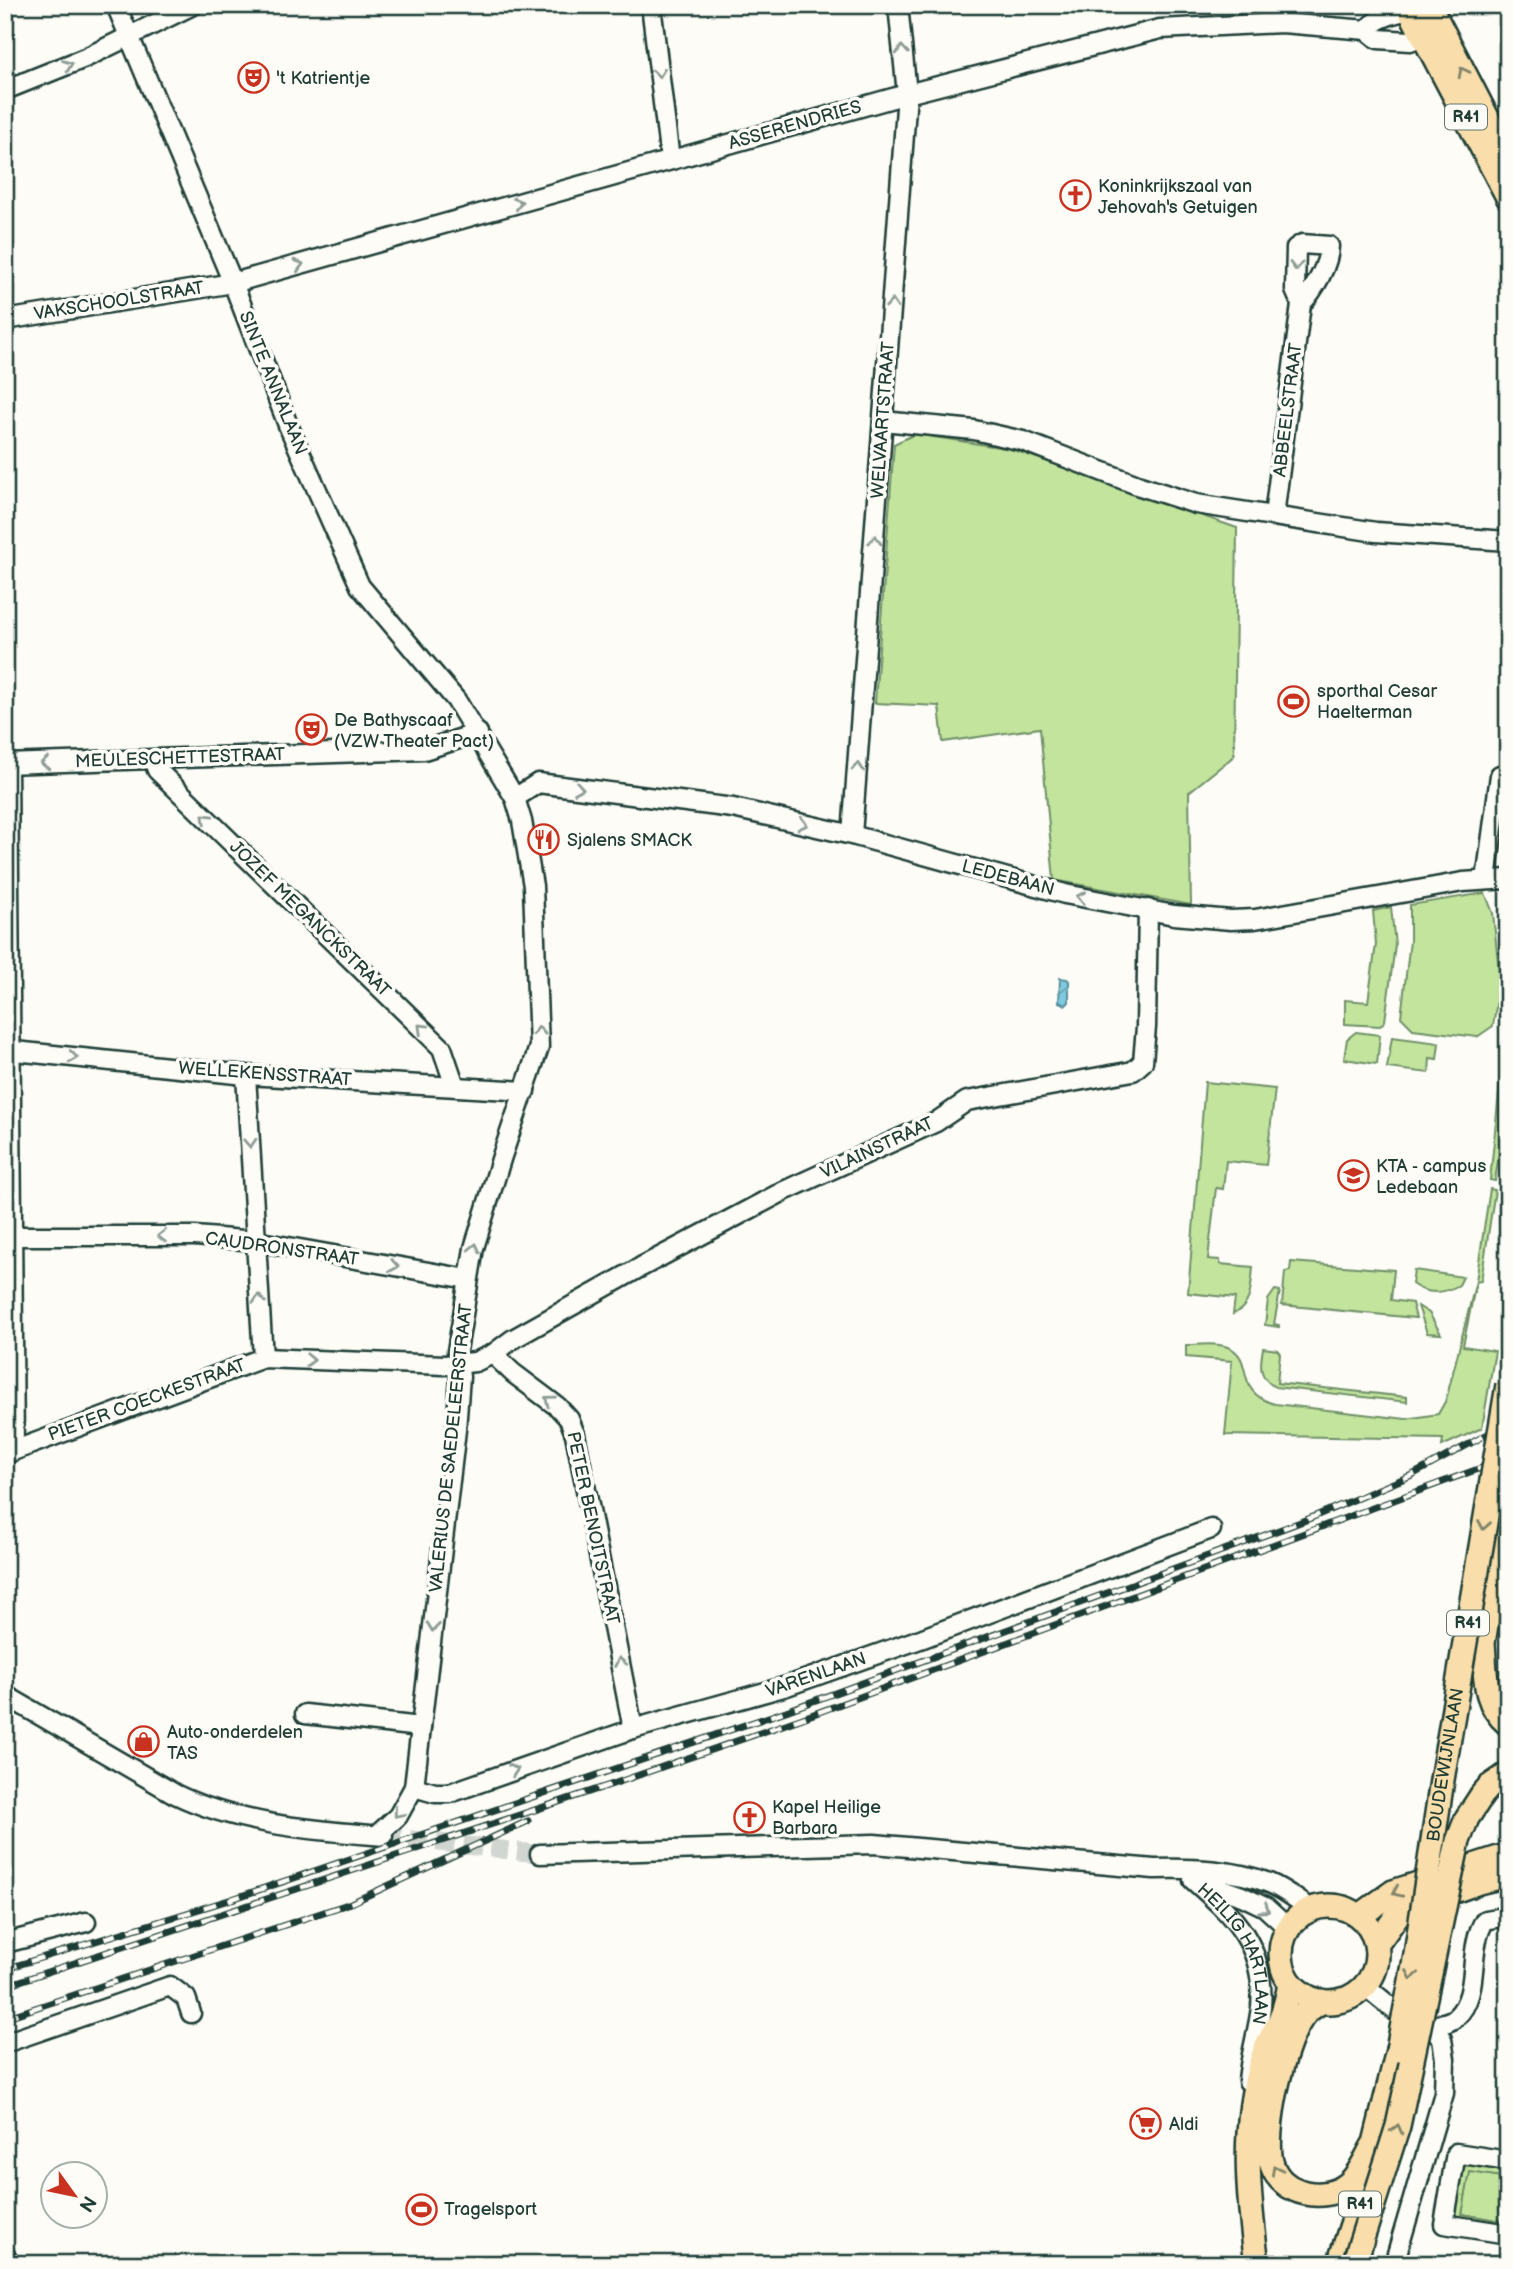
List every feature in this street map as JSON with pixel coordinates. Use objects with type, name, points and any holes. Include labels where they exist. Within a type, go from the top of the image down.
[{"type":"main road","name":"R41","points":[[1416,7],[1423,36],[1508,197]]},
{"type":"main road","name":"R41","points":[[1416,7],[1508,158]]},
{"type":"main road","name":"BOUDEWIJNLAAN","points":[[1339,2264],[1373,2161],[1398,2050],[1508,1385]]},
{"type":"main road","name":"BOUDEWIJNLAAN","points":[[1508,1493],[1483,1643],[1484,1682],[1490,1702],[1499,1717],[1508,1724]]},
{"type":"main road","name":"BOUDEWIJNLAAN","points":[[1440,1918],[1441,1880],[1449,1825],[1477,1658],[1483,1643]]},
{"type":"main road","name":"BOUDEWIJNLAAN","points":[[1354,2264],[1398,2126],[1458,1841],[1467,1818],[1482,1796],[1489,1787],[1508,1774]]},
{"type":"main road","points":[[1360,1916],[1393,1892],[1508,1855]]},
{"type":"main road","points":[[1377,1945],[1401,1910],[1479,1882],[1508,1875]]},
{"type":"main road","points":[[1335,1905],[1360,1916],[1368,1925],[1377,1945],[1378,1958],[1365,1986],[1345,2000],[1322,2001],[1310,1998],[1290,1983],[1281,1960],[1282,1946],[1288,1928],[1297,1916],[1311,1909],[1335,1905]]},
{"type":"main road","name":"HEILIG HARTLAAN","points":[[1257,2264],[1249,2206],[1249,2118],[1262,2059],[1281,2018],[1290,1983]]},
{"type":"main road","name":"BOUDEWIJNLAAN","points":[[1322,2001],[1305,2014],[1283,2059],[1274,2093],[1271,2164],[1278,2177],[1293,2190],[1309,2194],[1334,2193],[1351,2182],[1375,2143]]},
{"type":"street","name":"SINTE ANNALAAN","points":[[116,5],[233,283],[288,425],[360,586],[456,699],[478,733]]},
{"type":"street","points":[[5,90],[85,58],[192,5]]},
{"type":"street","points":[[651,5],[670,160]]},
{"type":"street","name":"WELVAARTSTRAAT","points":[[852,835],[906,94],[898,5]]},
{"type":"street","points":[[1367,30],[1380,18],[1416,7]]},
{"type":"street","name":"ASSERENDRIES","points":[[233,283],[906,94],[1160,29],[1282,23],[1367,30],[1378,39],[1410,41],[1423,36]]},
{"type":"street","name":"VAKSCHOOLSTRAAT","points":[[5,320],[233,283]]},
{"type":"street","name":"ABBEELSTRAAT","points":[[1275,516],[1301,304]]},
{"type":"street","points":[[883,421],[974,430],[1023,441],[1140,486],[1196,504],[1376,532],[1508,541]]},
{"type":"street","name":"MEULESCHETTESTRAAT","points":[[7,764],[424,750],[478,733]]},
{"type":"street","name":"VALERIUS DE SAEDELEERSTRAAT","points":[[5,1695],[175,1794],[200,1807],[236,1817],[380,1835],[398,1816],[414,1787],[456,1430],[459,1364],[457,1351],[468,1279],[483,1217],[539,1047],[533,886],[522,821],[515,798],[478,733]]},
{"type":"street","name":"JOZEF MEGANCKSTRAAT","points":[[153,760],[157,770],[442,1048],[455,1086]]},
{"type":"street","points":[[7,764],[9,1452]]},
{"type":"street","points":[[1486,880],[1500,775]]},
{"type":"street","name":"LEDEBAAN","points":[[515,798],[538,783],[733,808],[852,835],[1065,894],[1209,919],[1255,919],[1486,880],[1508,879]]},
{"type":"street","name":"VILAINSTRAAT","points":[[493,1354],[513,1339],[674,1249],[784,1191],[936,1122],[967,1101],[1133,1071],[1143,1062],[1148,909]]},
{"type":"street","name":"WELLEKENSSTRAAT","points":[[8,1050],[246,1075],[526,1091]]},
{"type":"street","points":[[246,1075],[263,1358]]},
{"type":"street","name":"CAUDRONSTRAAT","points":[[10,1236],[195,1236],[255,1241],[468,1279]]},
{"type":"street","points":[[459,1364],[475,1362],[493,1354]]},
{"type":"street","name":"PETER BENOITSTRAAT","points":[[493,1354],[569,1419],[575,1434],[633,1729]]},
{"type":"street","name":"PIETER COECKESTRAAT","points":[[9,1452],[263,1358],[459,1364]]},
{"type":"street","name":"VARENLAAN","points":[[414,1787],[435,1793],[450,1793],[633,1729],[800,1682],[1212,1529]]},
{"type":"street","points":[[306,1714],[421,1727]]},
{"type":"street","points":[[541,1854],[855,1843],[1154,1868],[1186,1868],[1264,1881],[1311,1909]]},
{"type":"street","points":[[1154,1868],[1254,1902],[1265,1907],[1288,1928]]},
{"type":"street","name":"HEILIG HARTLAAN","points":[[1193,1880],[1227,1910],[1247,1937],[1257,1960],[1261,2008],[1249,2065],[1249,2118]]},
{"type":"street","points":[[1431,2026],[1455,2019],[1463,2008],[1470,1993],[1477,1932],[1485,1920],[1508,1916]]},
{"type":"street","points":[[5,1943],[86,1922]]},
{"type":"street","points":[[5,2043],[170,1986],[186,1998],[191,2013]]},
{"type":"street","points":[[1365,1986],[1398,2012],[1431,2026],[1442,2039],[1445,2059],[1444,2093],[1394,2264]]},
{"type":"street","points":[[1508,2161],[1456,2153],[1444,2224],[1508,2234]]},
{"type":"street","points":[[5,2255],[9,2264]]},
{"type":"green space","points":[[915,434],[1011,449],[1237,528],[1234,756],[1189,792],[1191,905],[1054,880],[1040,728],[943,742],[939,706],[875,703],[894,444]]},
{"type":"green space","points":[[1485,893],[1493,913],[1500,982],[1493,1026],[1477,1037],[1413,1029],[1401,1017],[1410,941],[1410,905]]},
{"type":"green space","points":[[1391,907],[1395,945],[1385,1021],[1380,1026],[1345,1024],[1345,1000],[1368,1002],[1376,944],[1373,911]]},
{"type":"green space","points":[[1356,1032],[1380,1035],[1377,1064],[1344,1059],[1347,1039]]},
{"type":"green space","points":[[1392,1037],[1439,1043],[1437,1059],[1430,1058],[1429,1073],[1387,1068]]},
{"type":"green space","points":[[1502,1063],[1508,1063],[1508,1094],[1495,1181],[1490,1180]]},
{"type":"green space","points":[[1205,1082],[1275,1089],[1266,1165],[1226,1161],[1223,1189],[1216,1188],[1208,1259],[1220,1260],[1220,1264],[1253,1267],[1247,1301],[1233,1314],[1235,1298],[1188,1293]]},
{"type":"green space","points":[[1490,1189],[1495,1190],[1481,1281],[1476,1282],[1463,1346],[1495,1351],[1482,1428],[1442,1446],[1443,1439],[1225,1435],[1232,1361],[1186,1357],[1186,1345],[1215,1344],[1230,1348],[1242,1360],[1249,1385],[1254,1392],[1262,1399],[1275,1404],[1406,1419],[1438,1414],[1446,1400],[1476,1281]]},
{"type":"green space","points":[[1291,1262],[1394,1270],[1391,1300],[1412,1303],[1416,1318],[1282,1305],[1285,1272],[1290,1271]]},
{"type":"green space","points":[[1414,1270],[1463,1277],[1459,1285],[1453,1288],[1429,1292],[1412,1284]]},
{"type":"green space","points":[[1275,1290],[1280,1291],[1274,1324],[1279,1327],[1265,1325],[1268,1300]]},
{"type":"green space","points":[[1418,1306],[1429,1313],[1441,1334],[1427,1333]]},
{"type":"green space","points":[[1263,1348],[1278,1350],[1280,1354],[1277,1383],[1407,1397],[1407,1402],[1275,1387],[1261,1370]]},
{"type":"green space","points":[[1466,2165],[1508,2172],[1508,2178],[1470,2172],[1462,2214],[1508,2222],[1508,2228],[1458,2218],[1451,2211],[1459,2170]]},
{"type":"green space","points":[[1470,2171],[1508,2178],[1508,2222],[1462,2214]]},
{"type":"water","points":[[1060,978],[1069,981],[1069,1002],[1066,1005],[1059,1002]]},
{"type":"tunnel","points":[[383,1836],[540,1854]]},
{"type":"railway","points":[[5,1969],[232,1899],[786,1711],[1306,1520],[1412,1475],[1508,1423]]},
{"type":"railway","points":[[5,1986],[800,1719],[1508,1458]]},
{"type":"railway","points":[[5,2018],[351,1903],[528,1821]]},
{"type":"place","name":"'t Katrientje","points":[[253,78]]},
{"type":"place","name":"Koninkrijkszaal van Jehovah's Getuigen","points":[[1075,196]]},
{"type":"place","name":"sporthal Cesar Haelterman","points":[[1294,701]]},
{"type":"place","name":"De Bathyscaaf (VZW Theater Pact)","points":[[311,730]]},
{"type":"place","name":"Sjalens SMACK","points":[[544,840]]},
{"type":"place","name":"KTA - campus Ledebaan","points":[[1353,1176]]},
{"type":"place","name":"Auto-onderdelen TAS","points":[[144,1742]]},
{"type":"place","name":"Kapel Heilige Barbara","points":[[749,1817]]},
{"type":"place","name":"Aldi","points":[[1146,2124]]},
{"type":"place","name":"Tragelsport","points":[[421,2209]]}]
